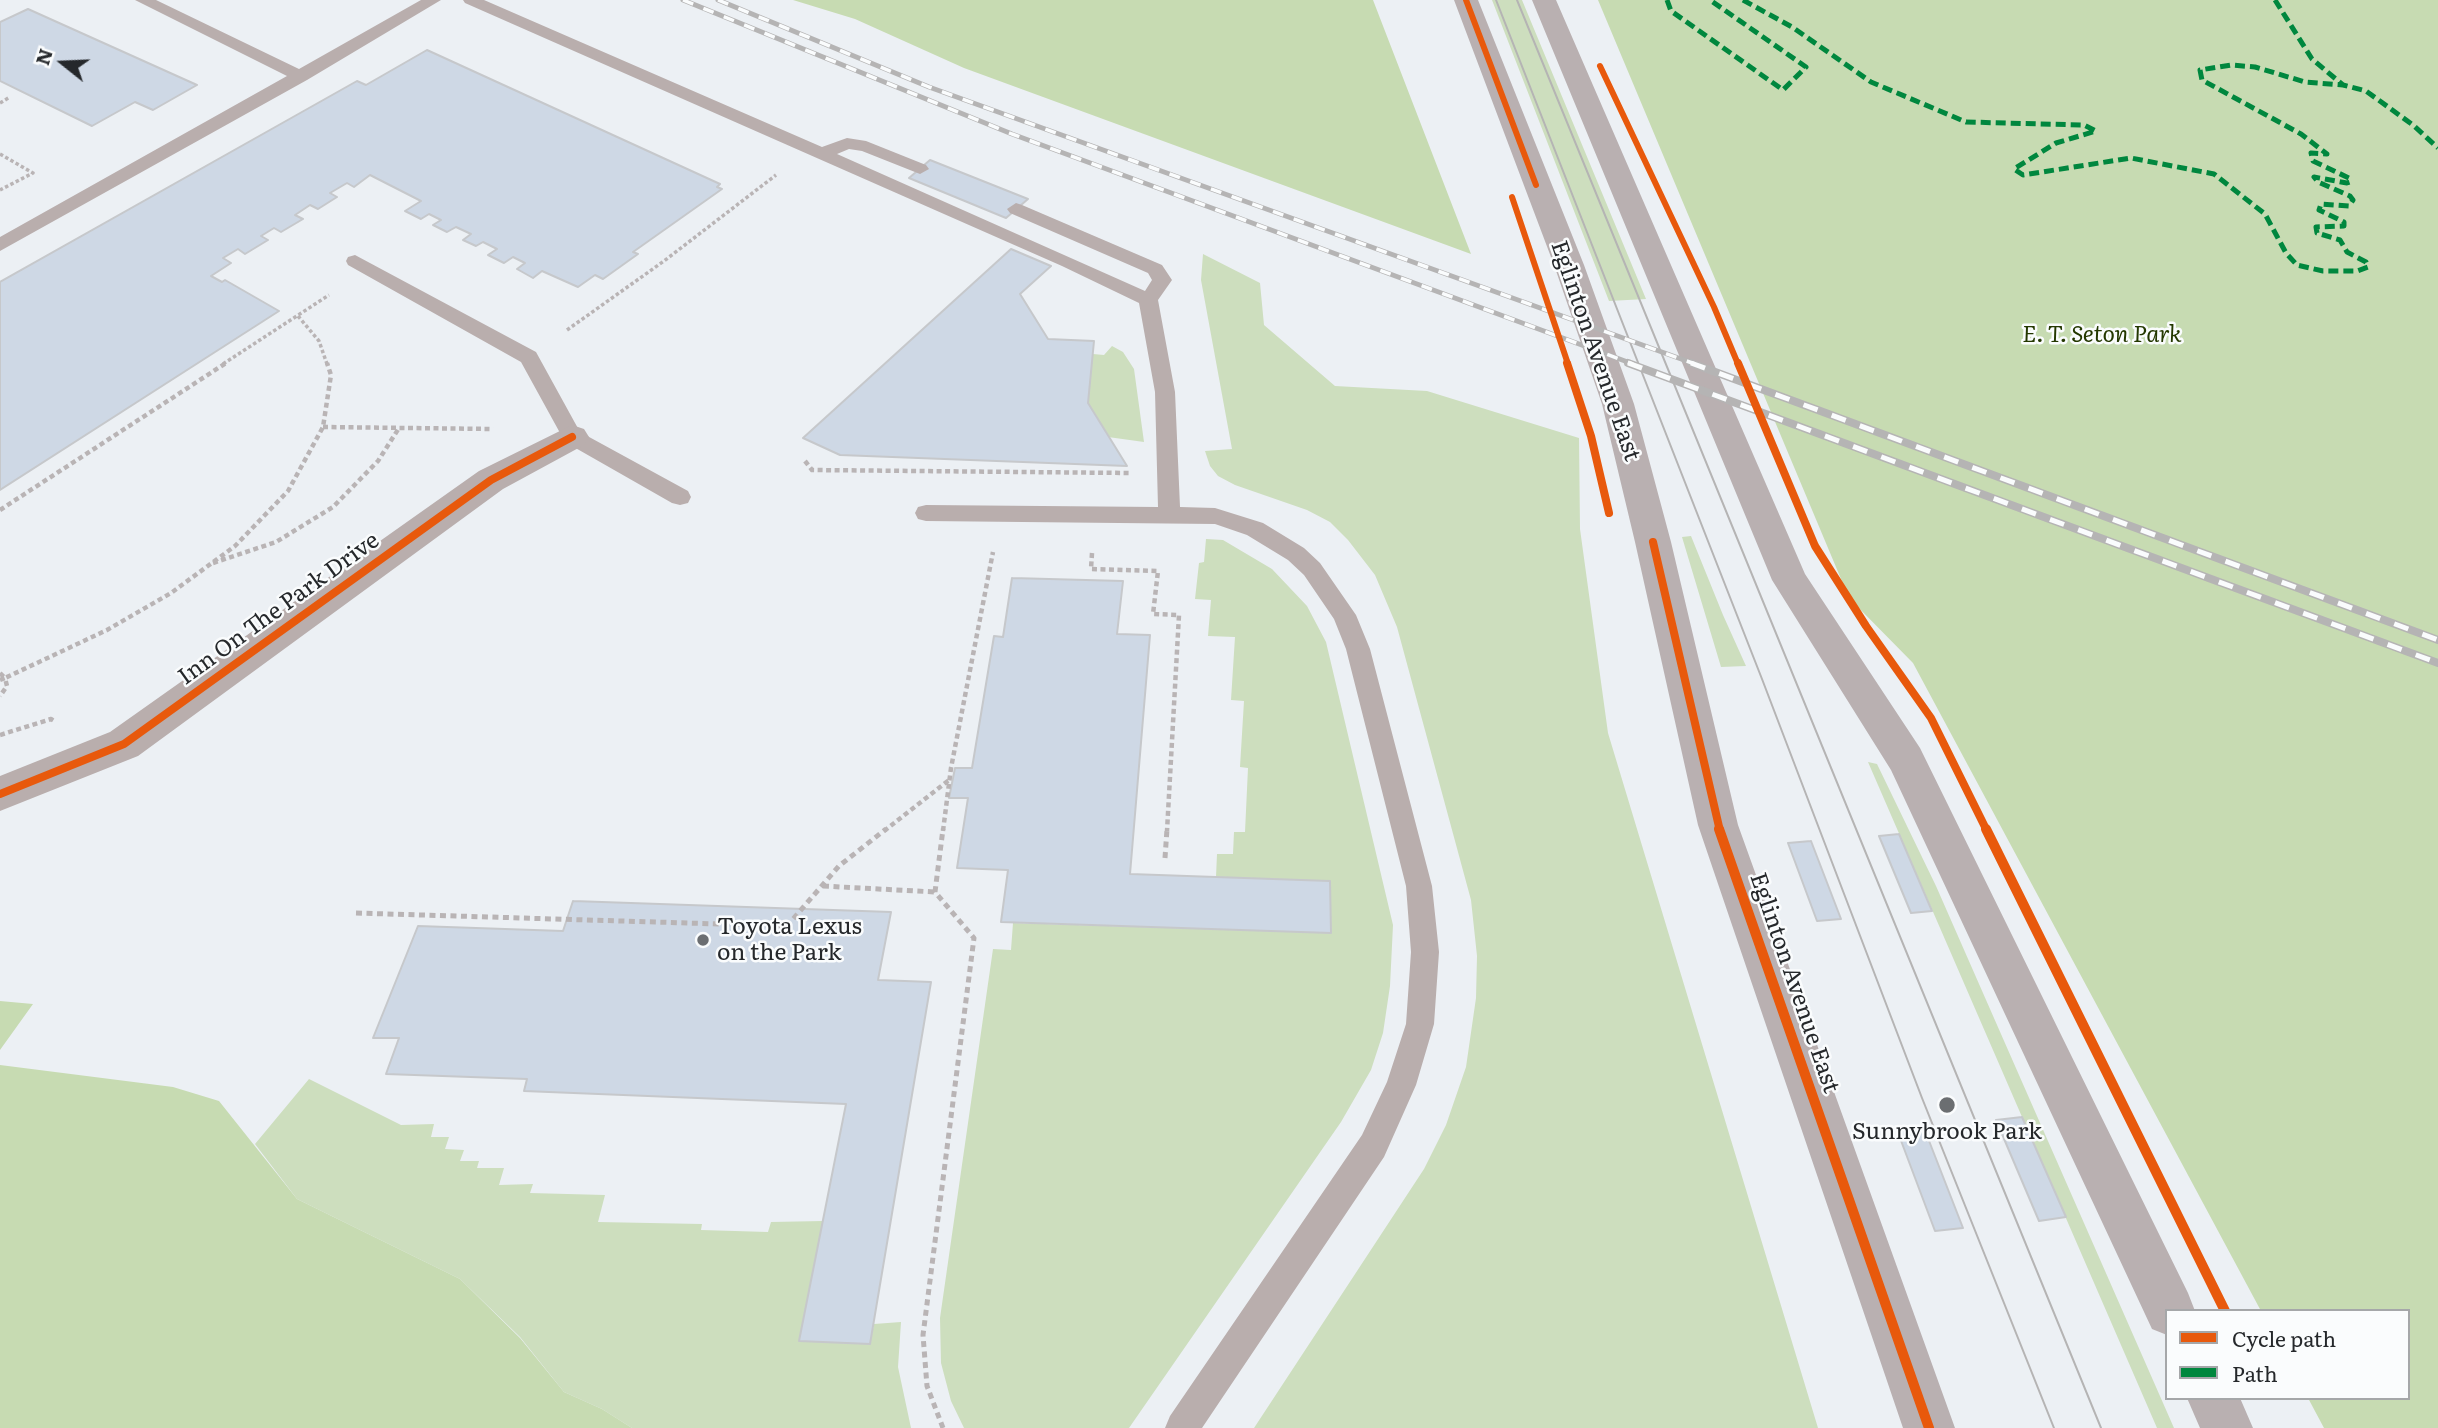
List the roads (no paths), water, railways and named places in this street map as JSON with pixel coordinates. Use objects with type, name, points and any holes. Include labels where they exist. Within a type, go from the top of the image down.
[{"type":"main road","name":"Eglinton Avenue East","points":[[1466,0],[1569,265],[1618,404],[1653,542],[1718,825],[1929,1428]]},
{"type":"main road","points":[[1544,0],[1790,580],[1906,760],[2170,1309]]},
{"type":"main road","points":[[2214,1400],[2227,1428]]},
{"type":"street","name":"Inn On The Park Drive","points":[[0,794],[124,744],[491,480],[572,437]]},
{"type":"lane","points":[[143,0],[301,76]]},
{"type":"lane","points":[[0,245],[433,0]]},
{"type":"lane","points":[[471,0],[1069,262],[1148,300]]},
{"type":"lane","points":[[822,154],[847,143],[920,169]]},
{"type":"lane","points":[[1016,209],[1154,269],[1161,280],[1148,300],[1165,392],[1169,514]]},
{"type":"lane","points":[[355,261],[529,357],[572,437],[680,497]]},
{"type":"lane","points":[[926,513],[1215,516],[1255,529],[1276,540],[1312,569],[1344,615],[1357,649],[1419,886],[1425,952],[1420,1024],[1401,1085],[1373,1146],[1182,1428]]},
{"type":"tram line","points":[[1496,0],[1762,679],[1922,1098],[2054,1428]]},
{"type":"tram line","points":[[1517,0],[2101,1428]]},
{"type":"railway","points":[[683,0],[1012,134],[1633,364]]},
{"type":"railway","points":[[718,0],[929,87],[1695,364]]},
{"type":"railway","points":[[1628,363],[2438,663]]},
{"type":"railway","points":[[1691,363],[2438,640]]},
{"type":"place","name":"Toyota Lexus on the Park","points":[[703,940]]},
{"type":"place","name":"Sunnybrook Park","points":[[1947,1105]]},
{"type":"park label","name":"E. T. Seton Park","points":[[2102,335]]}]
